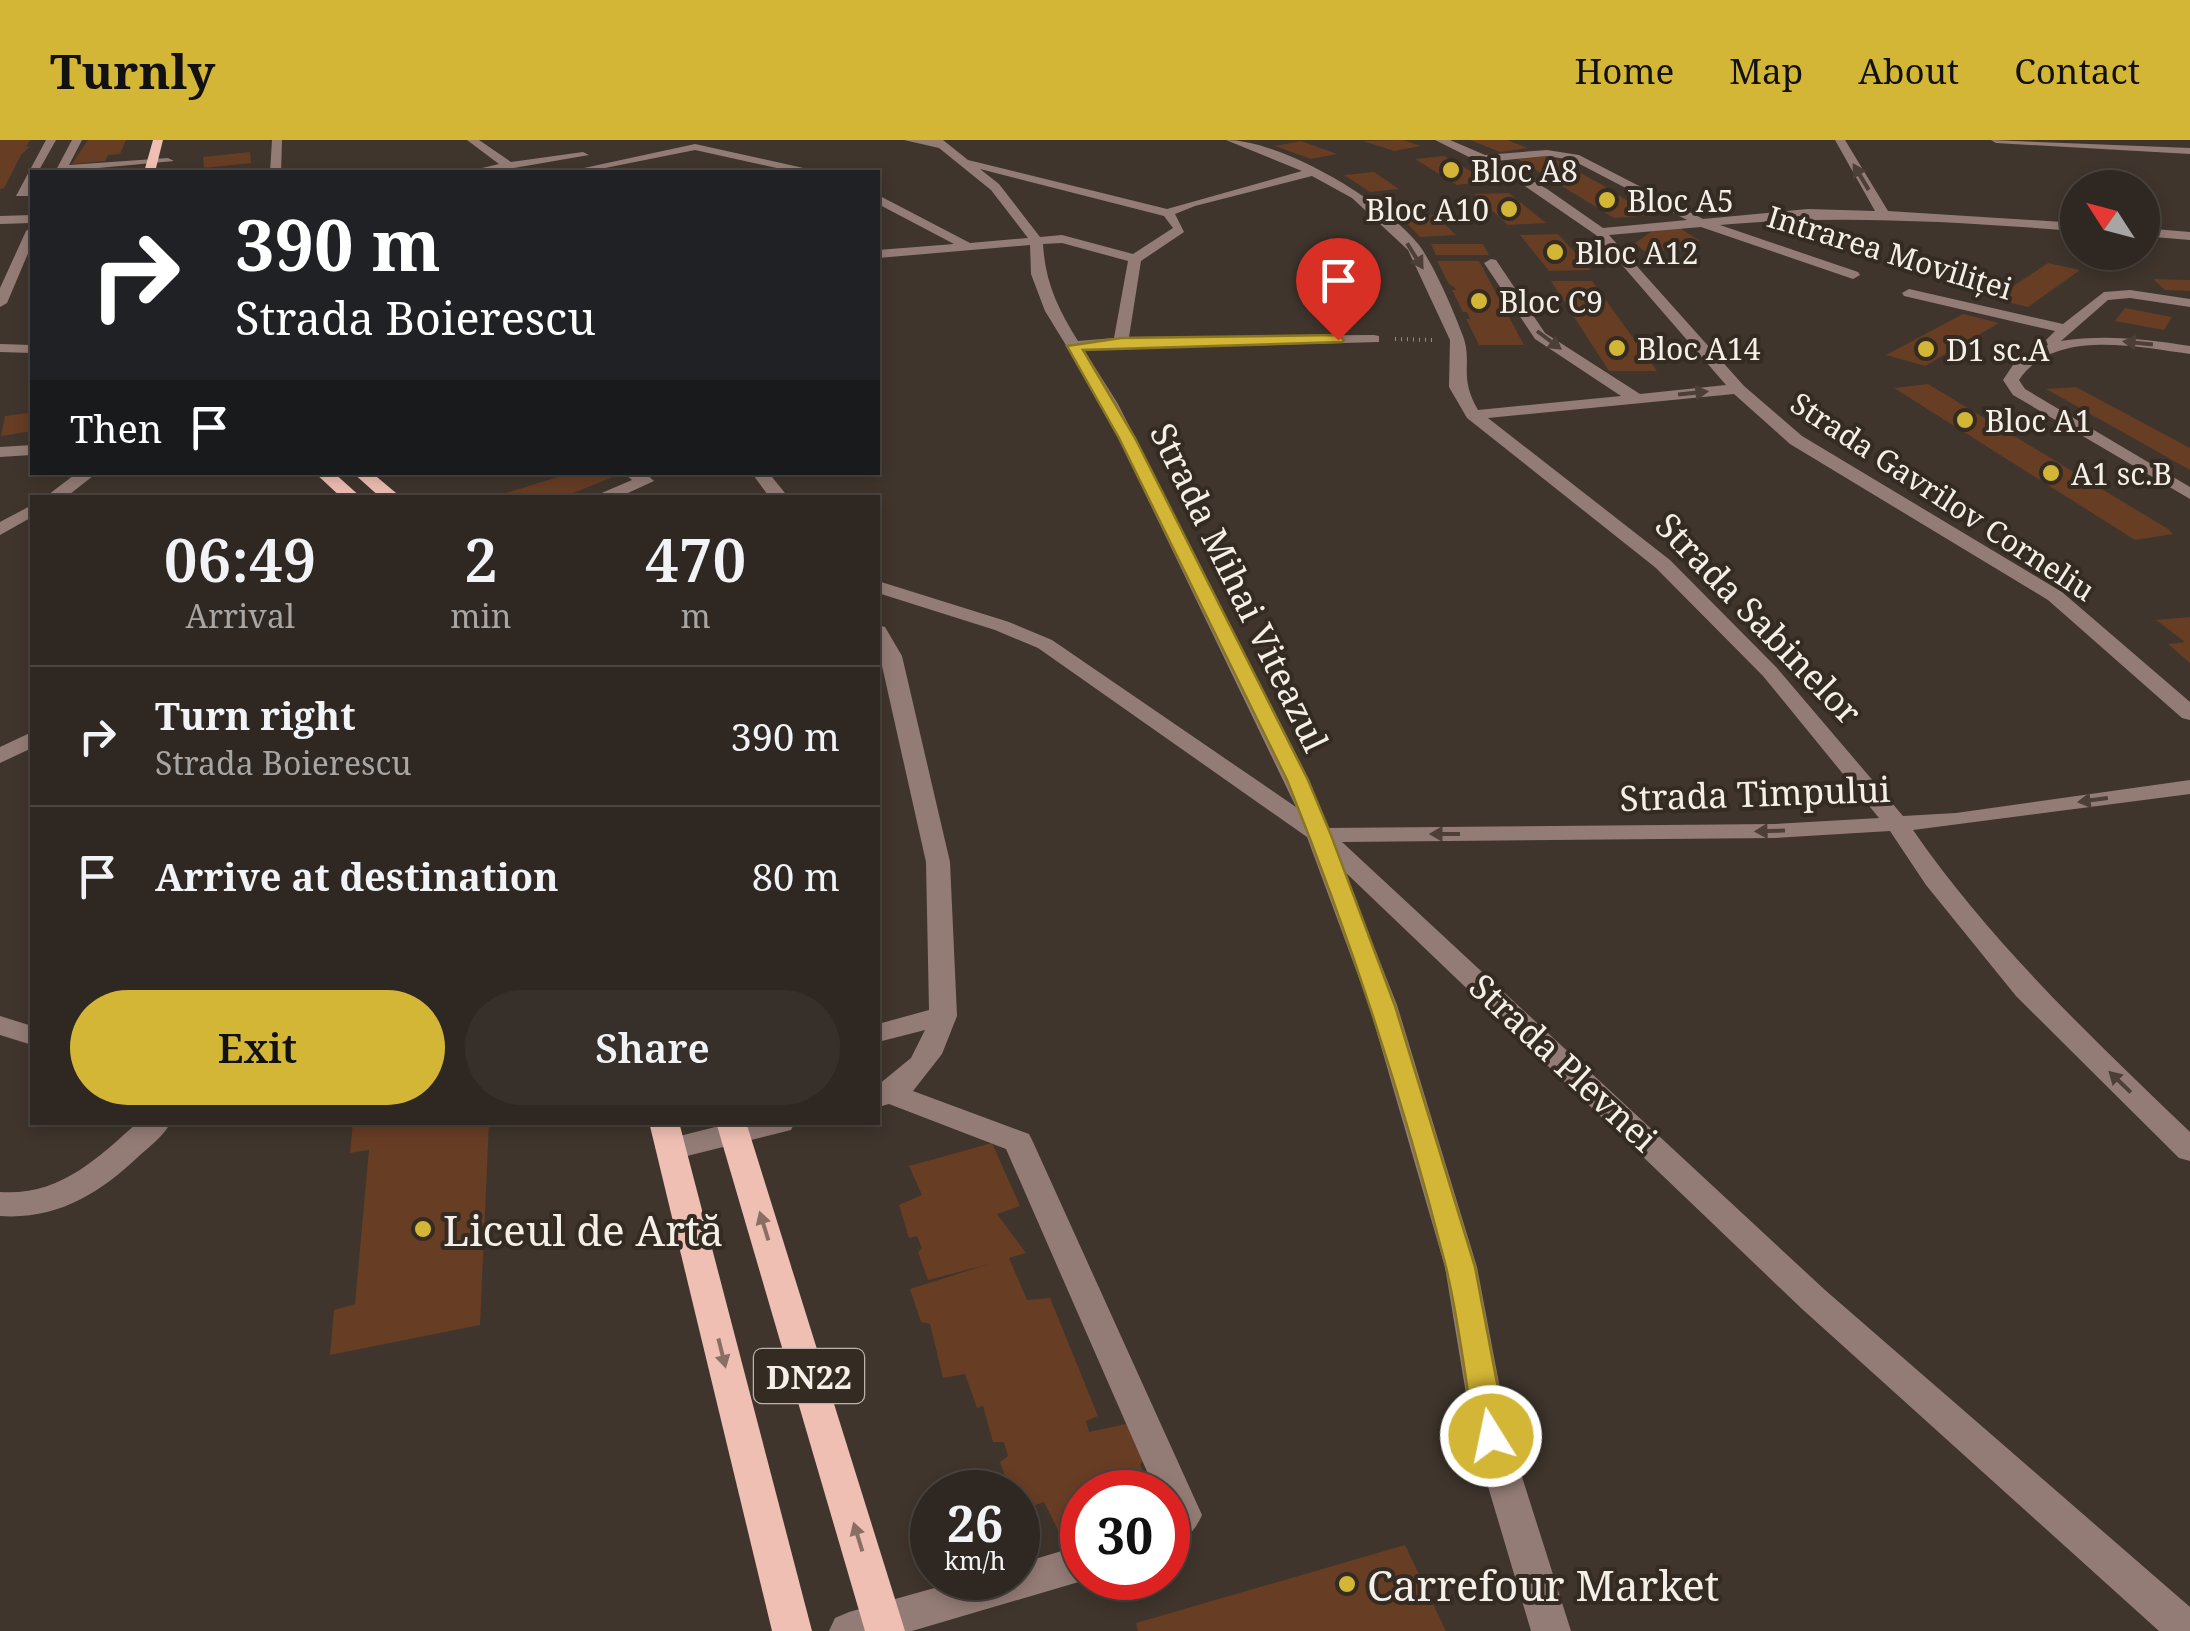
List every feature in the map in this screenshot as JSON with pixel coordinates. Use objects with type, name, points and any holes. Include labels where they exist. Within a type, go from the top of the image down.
[{"type":"main road","points":[[150,167],[158,140]]},
{"type":"main road","points":[[167,167],[172,140]]},
{"type":"main road","points":[[326,475],[349,495]]},
{"type":"main road","points":[[364,475],[389,495]]},
{"type":"main road","name":"DN22","points":[[733,1128],[872,1628]]},
{"type":"main road","points":[[668,1136],[792,1631]]},
{"type":"street","points":[[33,170],[51,140]]},
{"type":"street","points":[[61,170],[77,140]]},
{"type":"street","points":[[276,140],[276,170]]},
{"type":"street","points":[[472,140],[509,166]]},
{"type":"street","points":[[574,140],[588,165]]},
{"type":"street","points":[[909,140],[939,143]]},
{"type":"street","points":[[1231,140],[1314,172],[1356,195],[1414,248],[1458,340],[1457,387],[1473,414],[1738,389]]},
{"type":"street","name":"Strada Gavrilov Corneliu","points":[[1440,140],[1487,158],[1600,232],[1738,389],[1812,451],[2056,596],[2190,713]]},
{"type":"street","points":[[1840,140],[1883,214]]},
{"type":"street","points":[[1996,140],[2190,151]]},
{"type":"street","name":"Strada Mihai Viteazul","points":[[939,143],[995,187],[1036,240],[1038,274],[1052,310],[1127,438],[1297,780],[1320,835],[1383,1006],[1460,1267],[1491,1436],[1551,1631]]},
{"type":"street","points":[[483,170],[588,165],[696,146],[799,170]]},
{"type":"street","name":"Intrarea Moviliței","points":[[1487,158],[1547,153],[1575,156],[1700,222],[1853,275]]},
{"type":"street","points":[[967,163],[1168,213],[1191,203],[1314,172]]},
{"type":"street","points":[[82,170],[167,167]]},
{"type":"street","points":[[30,176],[20,193],[30,194]]},
{"type":"street","points":[[880,200],[964,244]]},
{"type":"street","points":[[1121,342],[1135,259],[1180,229],[1168,213]]},
{"type":"street","points":[[1600,232],[1808,213],[2060,226]]},
{"type":"street","points":[[0,220],[30,218]]},
{"type":"street","points":[[2160,234],[2190,236]]},
{"type":"street","points":[[8,296],[30,236]]},
{"type":"street","points":[[880,254],[964,244],[1074,240],[1135,259]]},
{"type":"street","points":[[1491,263],[1540,336],[1637,399]]},
{"type":"street","name":"Intrarea Moviliței","points":[[1910,293],[2066,329]]},
{"type":"street","points":[[2056,346],[2052,340],[2104,296],[2130,294],[2190,303]]},
{"type":"street","points":[[1074,346],[1374,339]]},
{"type":"street","points":[[2190,350],[2118,342],[2056,346],[2035,353],[2015,370],[2011,380],[2019,392],[2190,494]]},
{"type":"street","points":[[0,348],[30,349]]},
{"type":"street","name":"Strada Sabinelor","points":[[1473,414],[1663,564],[1770,672],[1897,824],[1935,880],[2026,990],[2190,1150]]},
{"type":"street","points":[[0,452],[30,450]]},
{"type":"street","points":[[57,495],[86,475]]},
{"type":"street","points":[[607,495],[645,481],[636,475]]},
{"type":"street","points":[[761,475],[777,495]]},
{"type":"street","points":[[0,530],[30,511]]},
{"type":"street","name":"Strada Plevnei","points":[[880,588],[1002,626],[1045,644],[1320,835],[1813,1299],[2188,1631]]},
{"type":"street","points":[[880,635],[892,656],[938,862],[943,1016],[937,1040],[920,1069],[883,1095]]},
{"type":"street","points":[[0,756],[30,740]]},
{"type":"street","name":"Strada Timpului","points":[[1320,835],[1774,832],[1897,824],[2190,787]]},
{"type":"street","points":[[880,1032],[943,1016]]},
{"type":"street","points":[[0,1025],[30,1035]]},
{"type":"street","points":[[883,1095],[1018,1142],[1164,1470]]},
{"type":"street","points":[[0,1204],[23,1208],[83,1188],[154,1125]]},
{"type":"street","points":[[668,1136],[733,1128]]},
{"type":"street","points":[[872,1628],[1060,1570]]},
{"type":"path","points":[[1374,339],[1458,340]]},
{"type":"building","points":[[0,140],[30,140],[26,147],[30,146],[0,189]]},
{"type":"building","points":[[88,140],[126,140],[120,154],[108,155],[105,161],[72,164]]},
{"type":"building","points":[[1403,140],[1421,146],[1394,151],[1363,141]]},
{"type":"building","points":[[1470,140],[1507,140],[1528,148],[1500,152]]},
{"type":"building","points":[[1301,141],[1337,154],[1311,159],[1275,146]]},
{"type":"building","points":[[250,152],[251,163],[204,168],[203,157]]},
{"type":"building","name":"Bloc A8","points":[[1444,156],[1488,181],[1457,185],[1415,159]]},
{"type":"building","name":"Bloc A5","points":[[1549,156],[1650,215],[1614,218],[1518,159]]},
{"type":"building","points":[[1374,172],[1399,189],[1370,192],[1344,175]]},
{"type":"building","name":"Bloc A10","points":[[1509,193],[1546,223],[1508,225],[1474,194]]},
{"type":"building","points":[[1435,215],[1456,235],[1420,237],[1401,217]]},
{"type":"building","points":[[1678,227],[1700,241],[1677,242],[1687,250],[1644,251],[1635,243],[1655,229]]},
{"type":"building","name":"Bloc A12","points":[[1558,234],[1591,270],[1549,271],[1520,235]]},
{"type":"building","points":[[1431,244],[1483,244],[1489,255],[1436,255]]},
{"type":"building","name":"Bloc C9","points":[[1437,261],[1479,261],[1524,345],[1479,345],[1466,319],[1470,319],[1467,312],[1463,312],[1452,290],[1456,290]]},
{"type":"building","points":[[2048,263],[2060,266],[2060,270],[2080,270],[2028,307],[1994,299]]},
{"type":"building","points":[[2153,279],[2190,280],[2190,291],[2165,290]]},
{"type":"building","name":"Bloc A14","points":[[1551,281],[1592,281],[1657,371],[1609,371]]},
{"type":"building","points":[[2125,308],[2172,317],[2164,330],[2115,321]]},
{"type":"building","points":[[1963,314],[1999,323],[1925,366],[1886,355]]},
{"type":"building","points":[[1928,384],[2173,534],[2135,540],[1894,388]]},
{"type":"building","points":[[2076,387],[2190,448],[2190,470],[2046,389]]},
{"type":"building","points":[[29,413],[30,431],[1,436],[5,416]]},
{"type":"building","points":[[564,475],[613,477],[568,495],[500,495]]},
{"type":"building","points":[[2190,617],[2190,663],[2168,644],[2185,642],[2156,620]]},
{"type":"building","name":"Liceul de Artă","points":[[353,1125],[489,1125],[480,1325],[330,1355],[334,1310],[355,1304],[369,1150],[350,1153]]},
{"type":"building","points":[[992,1143],[1020,1206],[997,1214],[1026,1253],[1009,1258],[1027,1300],[1050,1298],[1098,1416],[1086,1421],[1089,1432],[1126,1424],[1144,1459],[1140,1465],[1142,1470],[1060,1470],[1060,1534],[1044,1502],[1040,1503],[1040,1470],[1003,1470],[1000,1462],[1008,1456],[1004,1442],[993,1442],[983,1406],[977,1408],[965,1374],[943,1378],[930,1324],[921,1322],[910,1289],[989,1264],[928,1280],[918,1252],[922,1248],[917,1236],[909,1238],[899,1205],[922,1195],[909,1166]]},
{"type":"building","name":"Carrefour Market","points":[[1405,1545],[1446,1631],[1138,1631],[1136,1623]]},
{"type":"place","name":"Bloc A8","points":[[1451,170]]},
{"type":"place","name":"Bloc A5","points":[[1607,200]]},
{"type":"place","name":"Bloc A10","points":[[1509,209]]},
{"type":"place","name":"Bloc A12","points":[[1555,252]]},
{"type":"place","name":"Bloc C9","points":[[1479,301]]},
{"type":"place","name":"Bloc A14","points":[[1617,348]]},
{"type":"place","name":"D1 sc.A","points":[[1926,349]]},
{"type":"place","name":"Bloc A1","points":[[1965,420]]},
{"type":"place","name":"A1 sc.B","points":[[2051,473]]},
{"type":"place","name":"Liceul de Artă","points":[[423,1229]]},
{"type":"place","name":"Carrefour Market","points":[[1347,1584]]},
{"type":"route","points":[[1338,340],[1074,346],[1110,404],[1297,780],[1320,835],[1383,1006],[1460,1267],[1491,1436]]}]
